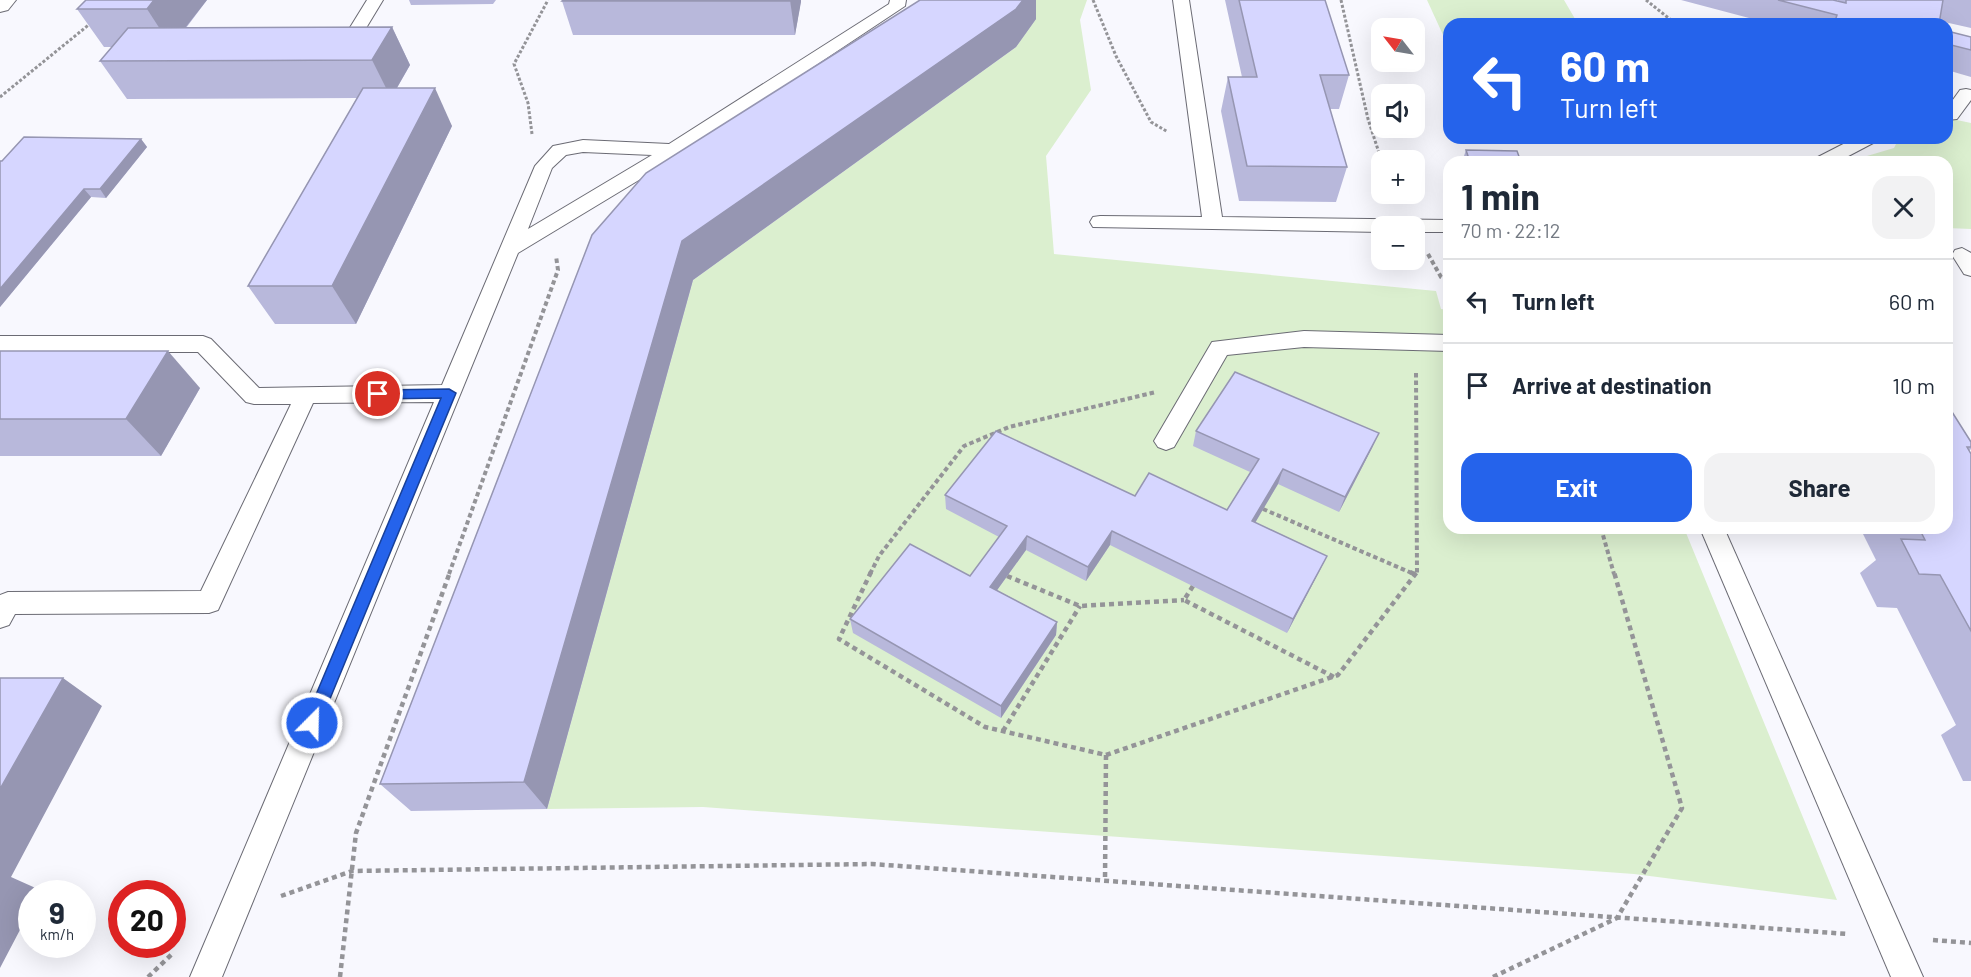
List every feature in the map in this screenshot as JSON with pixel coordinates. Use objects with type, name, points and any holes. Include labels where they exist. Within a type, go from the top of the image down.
[{"type":"street","points":[[0,5],[5,0]]},
{"type":"lane","points":[[317,39],[351,39],[375,0]]},
{"type":"lane","points":[[509,249],[675,150],[887,13],[897,6],[898,0]]},
{"type":"lane","points":[[1181,0],[1213,223]]},
{"type":"lane","points":[[1953,112],[1966,94],[1971,94]]},
{"type":"lane","points":[[1834,156],[1858,144]]},
{"type":"lane","points":[[206,977],[544,166],[561,150],[583,146],[675,150]]},
{"type":"lane","points":[[1100,222],[1443,226]]},
{"type":"lane","points":[[1166,441],[1220,348],[1304,339],[1443,343]]},
{"type":"lane","points":[[0,344],[203,344],[254,396],[449,393]]},
{"type":"lane","points":[[0,617],[8,603],[209,602],[306,395]]},
{"type":"lane","points":[[1715,534],[1907,977]]},
{"type":"path","points":[[544,166],[530,127],[528,103],[514,64],[548,0]]},
{"type":"path","points":[[1093,0],[1116,56],[1151,122],[1202,151]]},
{"type":"path","points":[[1341,0],[1368,119],[1378,150]]},
{"type":"path","points":[[1646,0],[1669,18]]},
{"type":"path","points":[[1653,5],[1654,0]]},
{"type":"path","points":[[0,97],[84,31],[98,15]]},
{"type":"path","points":[[340,977],[356,833],[558,270],[551,224]]},
{"type":"path","points":[[1201,381],[1010,427],[964,446],[879,556],[839,639],[985,727],[1106,755],[1335,677],[1417,575],[1416,342]]},
{"type":"path","points":[[1263,509],[1417,575]]},
{"type":"path","points":[[1493,977],[1617,918],[1682,808],[1603,534]]},
{"type":"path","points":[[1007,576],[1080,606],[1184,600],[1335,677]]},
{"type":"path","points":[[1184,600],[1193,586]]},
{"type":"path","points":[[1003,731],[1080,606]]},
{"type":"path","points":[[1105,880],[1106,755]]},
{"type":"path","points":[[232,914],[352,871],[872,864],[1971,943]]},
{"type":"path","points":[[148,977],[168,958]]},
{"type":"green space","points":[[1034,0],[1087,0],[1080,20],[1091,90],[1046,156],[1054,254],[1436,291],[1443,309],[1443,534],[1686,534],[1837,900],[1634,874],[703,807],[547,809],[693,280],[1016,47],[1035,19]]},
{"type":"green space","points":[[1427,0],[1564,0],[1574,18],[1443,18],[1443,35]]},
{"type":"green space","points":[[1953,119],[1971,123],[1971,229],[1953,228],[1953,156],[1867,156],[1894,148],[1896,144],[1953,144]]},
{"type":"building","points":[[86,0],[154,0],[147,9],[77,9]]},
{"type":"building","points":[[790,0],[790,1],[562,1]]},
{"type":"building","points":[[920,0],[1023,0],[1016,9],[682,241],[524,782],[380,784],[592,235],[646,173]]},
{"type":"building","points":[[1239,0],[1325,0],[1349,75],[1320,75],[1347,167],[1247,166],[1228,77],[1257,77]]},
{"type":"building","points":[[1778,0],[1833,0],[1846,3],[1846,0],[1943,0],[1940,18],[1836,18],[1837,15]]},
{"type":"building","points":[[392,27],[372,60],[100,61],[128,28]]},
{"type":"building","points":[[1953,32],[1971,37],[1971,50],[1953,46]]},
{"type":"building","points":[[363,88],[435,88],[332,286],[248,286]]},
{"type":"building","points":[[24,137],[141,139],[100,189],[84,189],[0,289],[0,161]]},
{"type":"building","points":[[1466,150],[1517,151],[1519,156],[1468,156]]},
{"type":"building","points":[[0,351],[168,351],[126,419],[0,419]]},
{"type":"building","points":[[1235,372],[1379,433],[1345,497],[1283,469],[1252,521],[1327,556],[1293,619],[1112,531],[1088,567],[1027,536],[990,587],[1057,622],[1001,706],[850,619],[910,544],[970,576],[1007,526],[945,495],[996,431],[1135,496],[1149,473],[1227,510],[1259,459],[1196,431]]},
{"type":"building","points":[[1953,414],[1971,442],[1971,447],[1967,447],[1971,454],[1971,631],[1940,575],[1919,574],[1901,539],[1925,540],[1922,534],[1953,534]]},
{"type":"building","points":[[0,678],[63,678],[0,789]]},
{"type":"route","points":[[312,723],[449,393],[378,394]]}]
